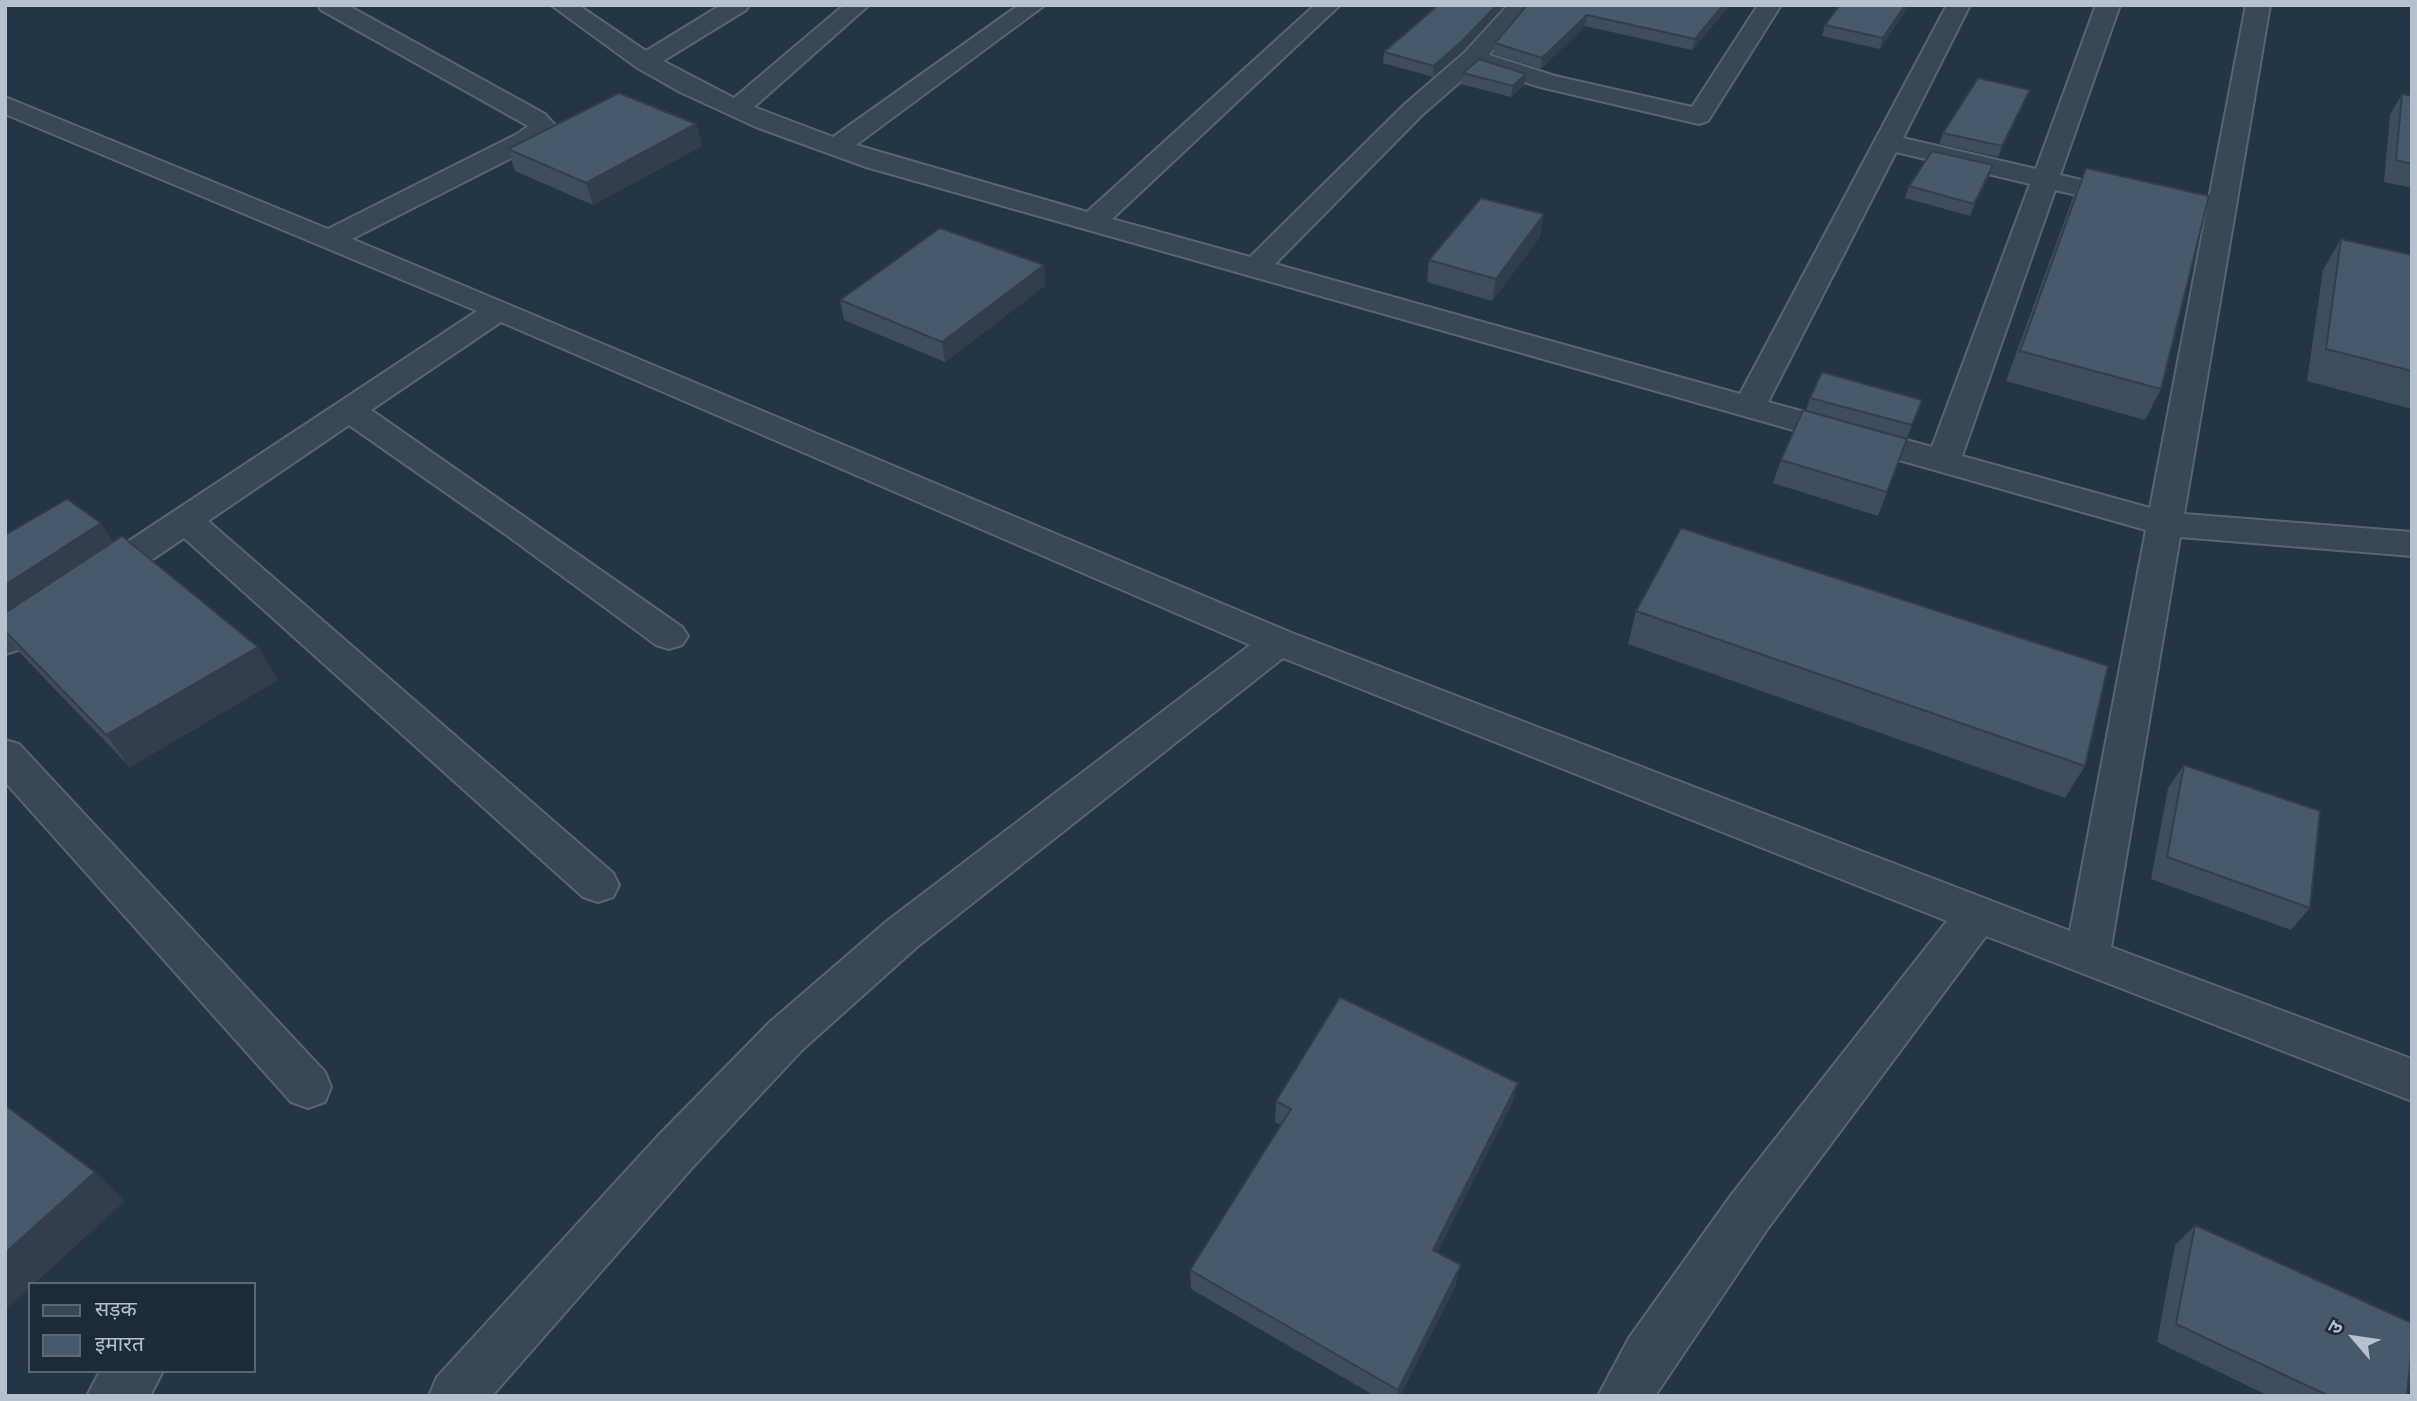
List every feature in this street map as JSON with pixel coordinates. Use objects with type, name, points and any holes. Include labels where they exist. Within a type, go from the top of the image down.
[{"type":"street","points":[[329,5],[536,119],[542,125],[538,132],[526,140],[329,239]]},
{"type":"street","points":[[645,62],[738,5]]},
{"type":"street","points":[[736,109],[858,5]]},
{"type":"street","points":[[837,147],[1034,5]]},
{"type":"street","points":[[1092,222],[1329,5]]},
{"type":"street","points":[[1255,268],[1413,110],[1473,58],[1521,5]]},
{"type":"street","points":[[1473,58],[1549,82],[1699,116],[1770,5]]},
{"type":"street","points":[[1749,407],[1959,5]]},
{"type":"street","points":[[1944,461],[2108,5]]},
{"type":"street","points":[[2087,957],[2165,524],[2206,216],[2250,7]]},
{"type":"street","points":[[577,8],[645,62],[689,87],[765,122],[875,161],[2165,524],[2412,544]]},
{"type":"street","points":[[5,105],[499,310],[1279,642],[2087,957],[2412,1080]]},
{"type":"street","points":[[1888,142],[2152,204]]},
{"type":"street","points":[[5,640],[499,310]]},
{"type":"street","points":[[349,410],[517,526],[669,636]]},
{"type":"street","points":[[185,520],[598,885]]},
{"type":"street","points":[[456,1396],[674,1153],[786,1036],[902,934],[1279,642]]},
{"type":"street","points":[[5,755],[308,1087]]},
{"type":"street","points":[[1625,1396],[1648,1357],[1750,1211],[1978,914]]},
{"type":"street","points":[[114,1396],[136,1373]]},
{"type":"building","points":[[1438,5],[1497,5],[1434,66],[1384,52]]},
{"type":"building","points":[[1527,5],[1723,5],[1695,39],[1587,15],[1542,58],[1495,43]]},
{"type":"building","points":[[1840,5],[1905,5],[1883,38],[1825,25]]},
{"type":"building","points":[[1479,59],[1526,74],[1513,86],[1463,73]]},
{"type":"building","points":[[1978,78],[2030,90],[2002,146],[1943,133]]},
{"type":"building","points":[[619,93],[696,124],[586,183],[508,149]]},
{"type":"building","points":[[2402,94],[2412,96],[2412,164],[2396,160]]},
{"type":"building","points":[[1932,151],[1993,165],[1974,204],[1909,186]]},
{"type":"building","points":[[2086,168],[2209,196],[2161,389],[2020,351]]},
{"type":"building","points":[[1481,198],[1544,214],[1496,279],[1429,260]]},
{"type":"building","points":[[940,228],[1044,265],[942,342],[840,300]]},
{"type":"building","points":[[2341,239],[2412,255],[2412,371],[2326,349]]},
{"type":"building","points":[[1822,372],[1922,400],[1912,425],[1810,398]]},
{"type":"building","points":[[1803,410],[1907,439],[1887,492],[1781,460]]},
{"type":"building","points":[[67,499],[101,523],[5,585],[5,535]]},
{"type":"building","points":[[1681,528],[2108,666],[2085,766],[1636,611]]},
{"type":"building","points":[[122,536],[258,647],[106,735],[5,631],[5,613]]},
{"type":"building","points":[[2184,765],[2320,811],[2310,908],[2167,857]]},
{"type":"building","points":[[1340,997],[1518,1083],[1433,1250],[1461,1265],[1398,1390],[1190,1270],[1291,1109],[1276,1101]]},
{"type":"building","points":[[5,1105],[95,1172],[5,1253]]},
{"type":"building","points":[[2195,1225],[2412,1323],[2407,1396],[2329,1396],[2176,1324]]}]
